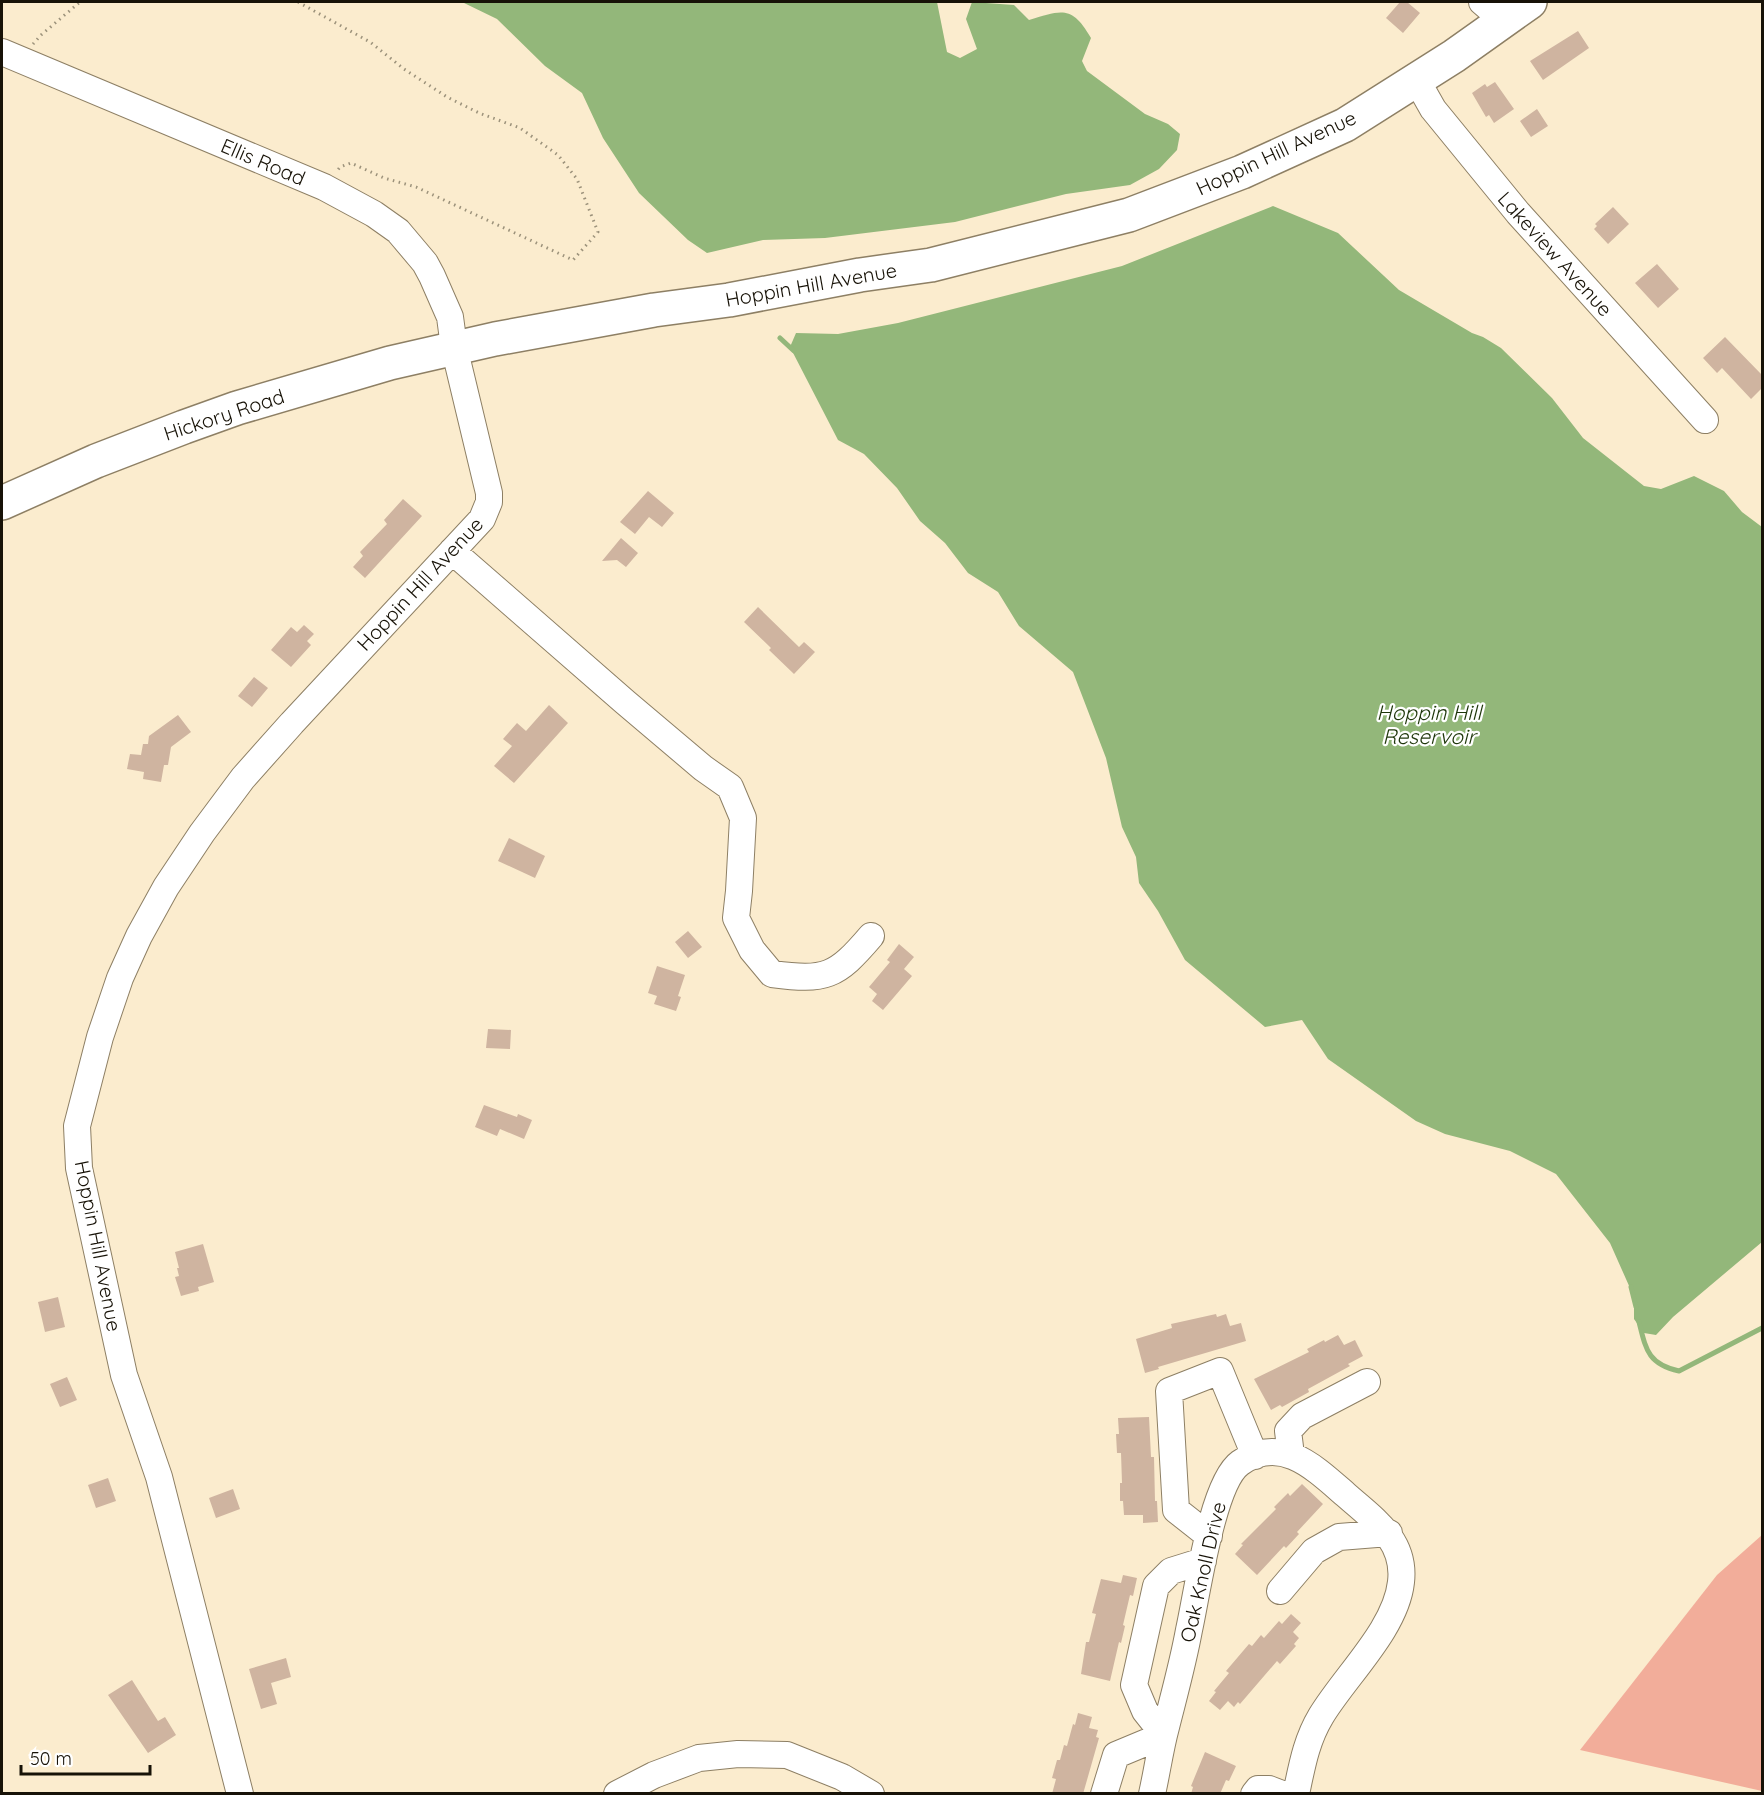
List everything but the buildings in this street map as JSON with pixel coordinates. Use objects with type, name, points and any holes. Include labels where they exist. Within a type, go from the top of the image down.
[{"type":"main road","name":"Hoppin Hill Avenue","points":[[454,347],[654,310],[740,298],[860,275],[931,265],[1129,215],[1200,189],[1284,154],[1345,125],[1454,56],[1493,11],[1530,2]]},
{"type":"main road","name":"Hickory Road","points":[[2,503],[96,461],[237,408],[390,363],[454,347]]},
{"type":"street","name":"Ellis Road","points":[[11,56],[324,187],[374,214],[398,231],[425,263],[450,317],[454,347]]},
{"type":"street","name":"Lakeview Avenue","points":[[1416,79],[1433,109],[1518,213],[1705,420]]},
{"type":"street","name":"Hoppin Hill Avenue","points":[[240,1794],[159,1477],[124,1376],[79,1168],[77,1126],[100,1037],[120,978],[139,936],[172,878],[202,833],[243,778],[482,519],[489,502],[489,493],[454,347]]},
{"type":"street","points":[[452,551],[624,702],[703,768],[730,787],[743,818],[740,891],[736,918],[752,950],[772,974],[819,978],[848,963],[871,936]]},
{"type":"street","points":[[1209,1536],[1176,1510],[1169,1391],[1220,1371],[1255,1456],[1270,1451],[1291,1455],[1321,1473],[1389,1533],[1400,1557],[1402,1578],[1399,1597],[1380,1633],[1333,1698],[1311,1734],[1304,1751],[1296,1794]]},
{"type":"street","points":[[1291,1455],[1288,1431],[1302,1416],[1367,1382]]},
{"type":"street","name":"Oak Knoll Drive","points":[[1152,1794],[1218,1501],[1225,1482],[1238,1464],[1255,1456]]},
{"type":"street","points":[[1280,1591],[1314,1551],[1340,1537],[1389,1533]]},
{"type":"street","points":[[1104,1794],[1116,1755],[1164,1736],[1145,1711],[1134,1685],[1156,1586],[1171,1571],[1203,1561]]},
{"type":"street","points":[[617,1794],[654,1775],[699,1758],[738,1754],[787,1755],[842,1777],[871,1794]]},
{"type":"street","points":[[1254,1794],[1258,1789],[1269,1789],[1282,1794]]},
{"type":"path","points":[[11,56],[41,35],[80,2]]},
{"type":"path","points":[[298,2],[370,42],[404,69],[447,97],[479,113],[520,128],[558,155],[577,179],[598,232],[573,260],[416,187],[384,178],[351,163],[340,167],[324,187]]},
{"type":"shaded area","points":[[1762,1535],[1762,1791],[1580,1750],[1717,1575]]},
{"type":"water","points":[[462,2],[937,2],[947,52],[960,58],[977,49],[966,19],[972,2],[1014,5],[1029,20],[1050,14],[1065,13],[1078,20],[1091,38],[1082,61],[1087,71],[1145,114],[1168,124],[1180,134],[1177,150],[1159,169],[1130,185],[1066,194],[955,222],[825,238],[763,240],[707,253],[688,240],[639,193],[603,138],[582,93],[545,66],[497,19]]},
{"type":"water","name":"Hoppin Hill Reservoir","points":[[1273,206],[1338,233],[1399,290],[1501,348],[1552,398],[1583,438],[1644,486],[1661,489],[1694,476],[1724,491],[1742,512],[1762,527],[1762,1242],[1673,1317],[1656,1335],[1644,1333],[1634,1319],[1634,1297],[1610,1243],[1556,1174],[1510,1151],[1445,1134],[1416,1121],[1328,1059],[1302,1020],[1265,1027],[1185,960],[1158,911],[1139,883],[1136,857],[1122,827],[1106,758],[1073,672],[1019,626],[998,592],[968,573],[945,543],[920,521],[897,488],[864,454],[838,440],[790,347],[796,333],[838,334],[898,323],[1122,266]]},
{"type":"waterway","points":[[780,338],[794,351]]},
{"type":"waterway","points":[[1631,1287],[1636,1307]]},
{"type":"waterway","points":[[1639,1322],[1650,1354],[1661,1364],[1679,1371],[1762,1328]]}]
